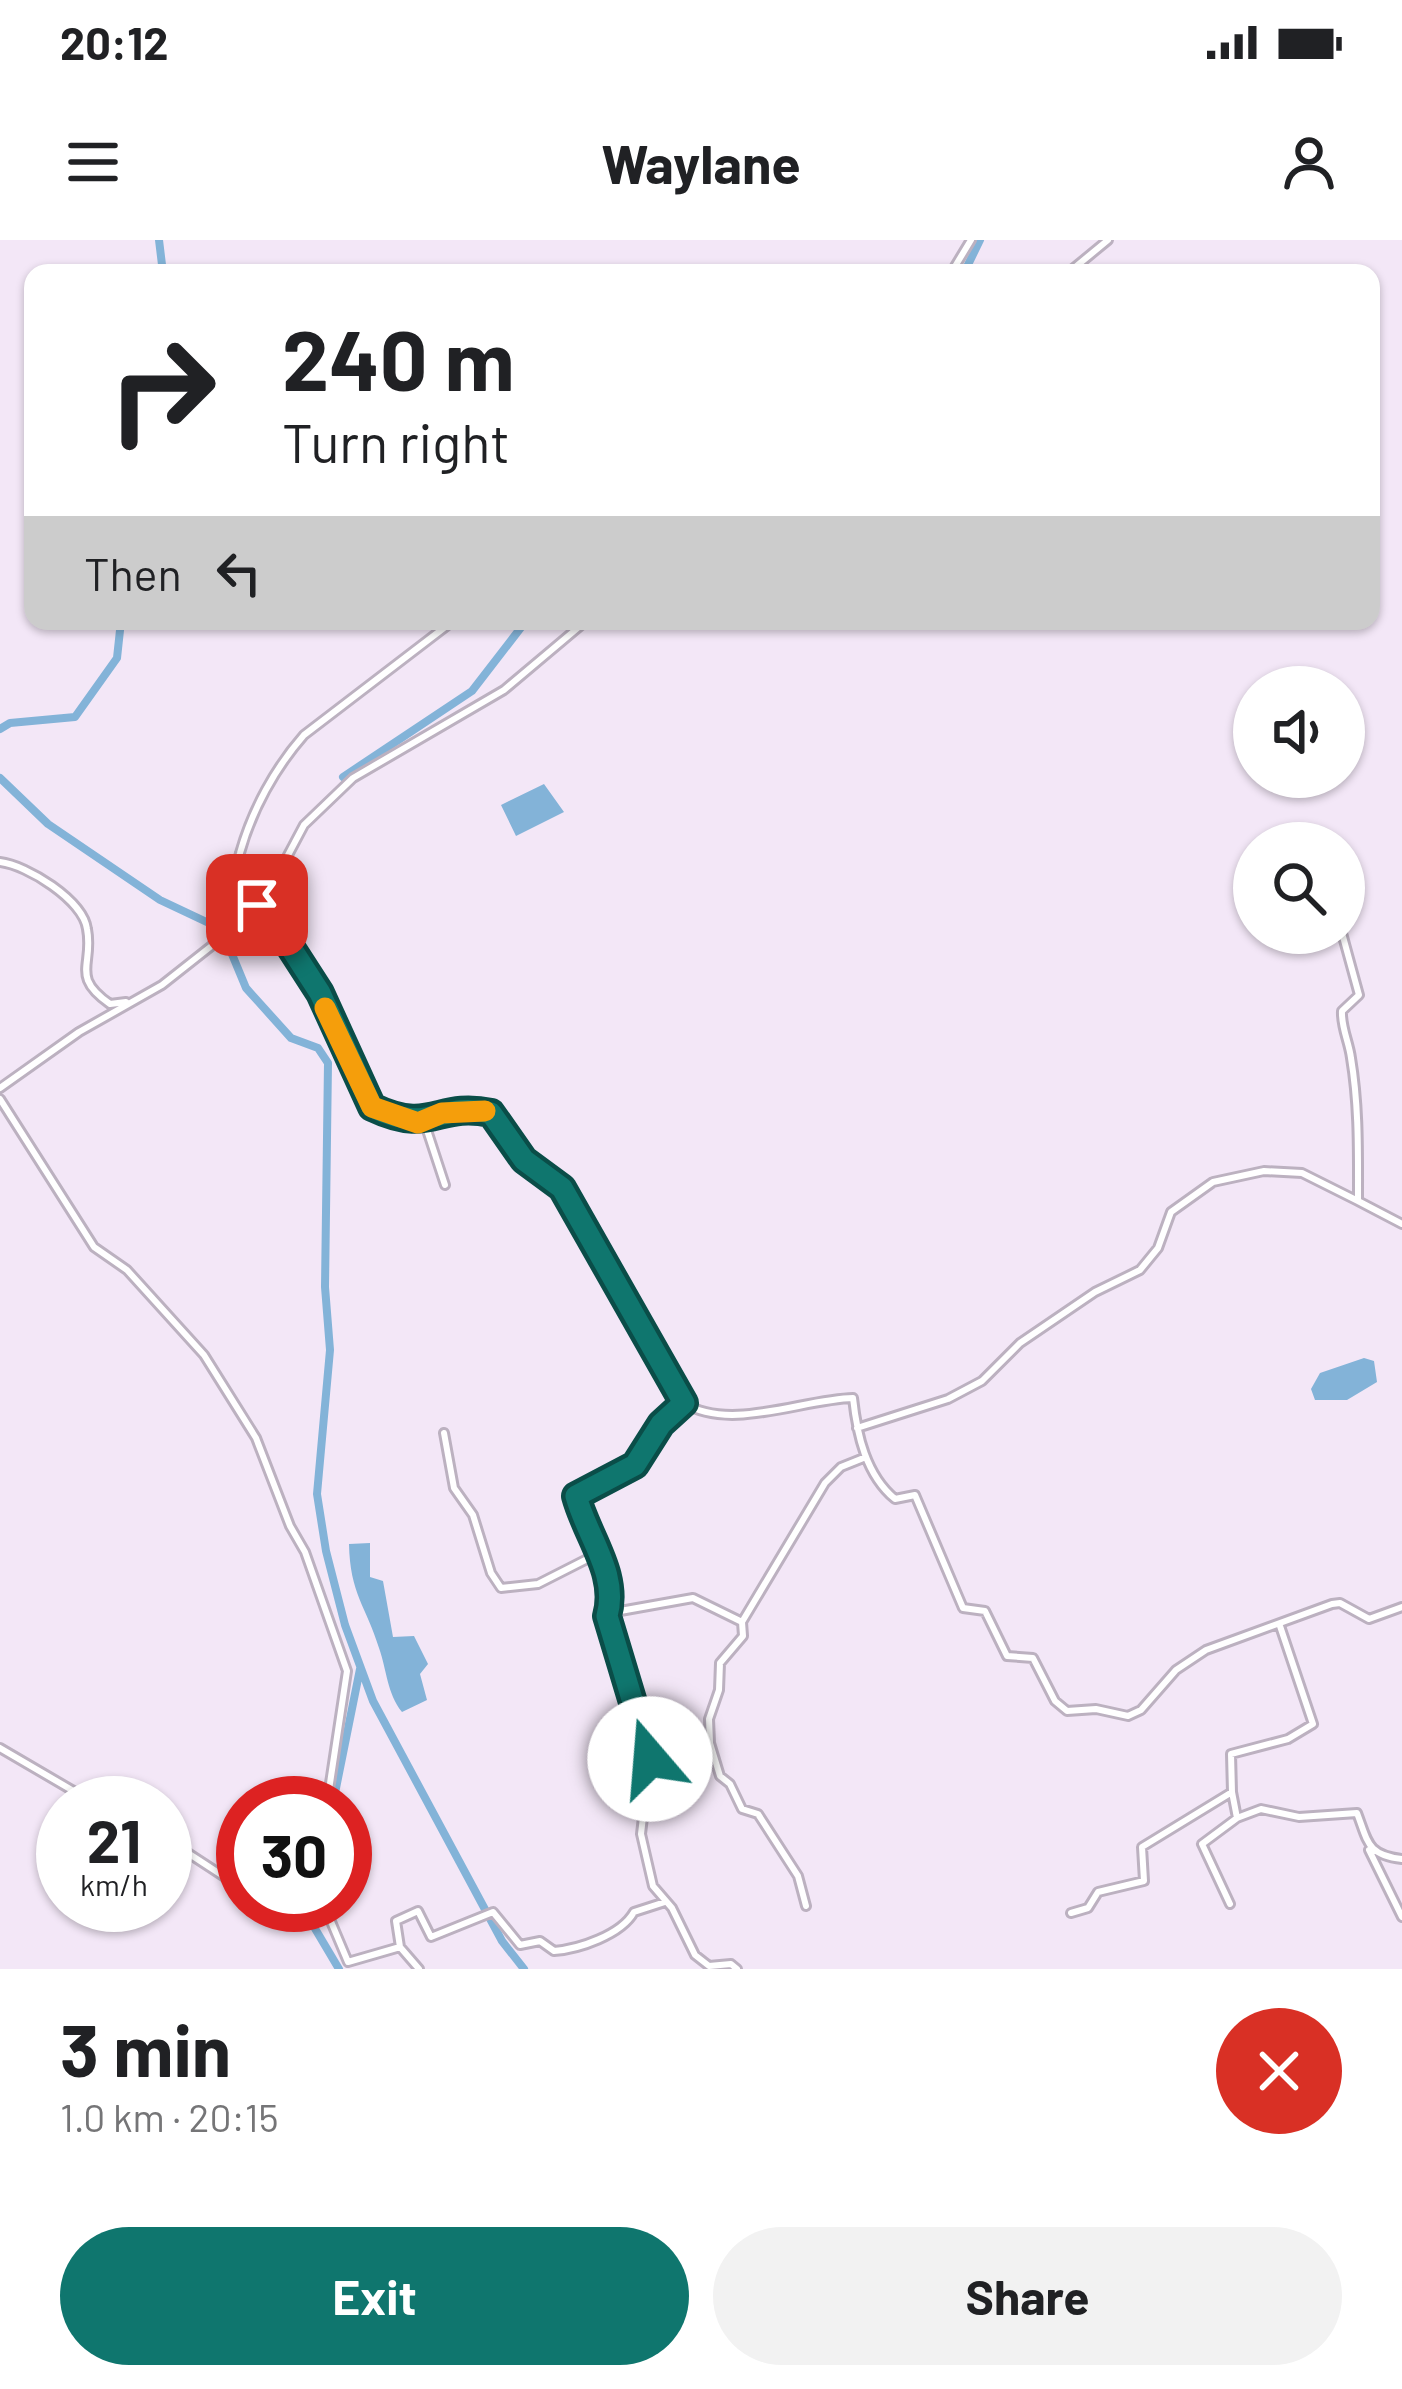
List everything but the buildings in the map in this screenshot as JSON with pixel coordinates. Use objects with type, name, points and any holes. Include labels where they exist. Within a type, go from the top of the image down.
[{"type":"street","points":[[1079,264],[1108,240]]},
{"type":"street","points":[[229,931],[223,917],[233,899],[243,841],[286,755],[304,735],[442,630]]},
{"type":"street","points":[[1,1086],[162,985],[214,945],[278,874],[304,826],[353,778],[504,690],[575,630]]},
{"type":"street","points":[[0,862],[30,868],[82,916],[88,930],[84,973],[93,992],[110,1004],[129,1002]]},
{"type":"street","points":[[255,903],[281,917],[291,948],[320,993],[366,1100],[400,1120],[424,1120],[472,1108],[491,1113],[524,1160],[562,1188],[684,1403],[700,1413],[763,1415],[853,1399],[857,1428],[877,1484],[895,1499],[915,1495],[963,1608],[985,1611],[1007,1656],[1033,1658],[1055,1701],[1067,1711],[1096,1709],[1129,1716],[1142,1710],[1176,1670],[1206,1650],[1332,1604],[1340,1603],[1369,1618],[1402,1607]]},
{"type":"street","points":[[1348,954],[1359,995],[1342,1011],[1360,1132],[1358,1201]]},
{"type":"street","points":[[0,1099],[94,1247],[127,1270],[204,1355],[256,1438],[305,1552],[347,1671],[331,1776]]},
{"type":"street","points":[[424,1120],[445,1185]]},
{"type":"street","points":[[857,1428],[947,1399],[982,1381],[1020,1343],[1095,1292],[1140,1270],[1158,1248],[1171,1213],[1214,1181],[1264,1171],[1302,1173],[1402,1224]]},
{"type":"street","points":[[684,1403],[661,1424],[635,1465],[576,1496],[599,1553],[612,1600],[608,1614],[650,1759],[641,1834],[653,1886],[695,1955],[709,1966],[731,1964],[737,1969]]},
{"type":"street","points":[[444,1433],[454,1488],[473,1515],[490,1573],[501,1588],[538,1584],[599,1553]]},
{"type":"street","points":[[806,1906],[798,1876],[758,1814],[742,1809],[730,1784],[719,1776],[709,1719],[719,1690],[720,1663],[743,1636],[742,1622],[825,1483],[841,1467],[866,1457]]},
{"type":"street","points":[[608,1614],[693,1598],[742,1622]]},
{"type":"street","points":[[1237,1818],[1231,1754],[1288,1739],[1313,1724],[1280,1626]]},
{"type":"street","points":[[0,1748],[48,1776]]},
{"type":"street","points":[[1071,1913],[1088,1908],[1098,1892],[1144,1880],[1142,1846],[1232,1792]]},
{"type":"street","points":[[1230,1904],[1202,1844],[1237,1818],[1262,1809],[1299,1817],[1357,1813],[1368,1849],[1402,1917]]},
{"type":"street","points":[[1368,1849],[1378,1856],[1402,1858]]},
{"type":"street","points":[[419,1969],[400,1947],[396,1921],[412,1912],[418,1911],[431,1937],[494,1912],[520,1946],[540,1941],[554,1952],[628,1924],[634,1912],[665,1902]]},
{"type":"street","points":[[335,1932],[348,1962],[400,1947]]},
{"type":"water","points":[[544,784],[564,812],[516,836],[501,805]]},
{"type":"water","points":[[1364,1358],[1374,1361],[1377,1382],[1347,1400],[1315,1400],[1311,1389],[1320,1373]]},
{"type":"water","points":[[370,1543],[370,1577],[383,1581],[393,1637],[414,1636],[428,1664],[420,1674],[427,1700],[402,1712],[352,1575],[349,1544]]},
{"type":"waterway","points":[[159,240],[162,264]]},
{"type":"waterway","points":[[968,264],[980,240]]},
{"type":"waterway","points":[[0,729],[10,723],[75,717],[117,658],[120,630]]},
{"type":"waterway","points":[[343,777],[472,691],[519,630]]},
{"type":"waterway","points":[[0,778],[48,824],[160,900],[213,925],[229,947],[246,988],[291,1038],[318,1048],[328,1063],[325,1287],[330,1350],[317,1494],[326,1551],[345,1625],[373,1701],[502,1941],[524,1969]]},
{"type":"waterway","points":[[338,1776],[360,1669]]},
{"type":"waterway","points":[[317,1932],[339,1969]]},
{"type":"slow traffic","points":[[325,1008],[372,1107],[418,1123],[442,1113],[472,1108],[485,1111]]},
{"type":"route","points":[[257,905],[281,917],[291,948],[320,993],[372,1107],[418,1123],[472,1108],[491,1113],[524,1160],[562,1188],[684,1403],[661,1424],[635,1465],[576,1496],[609,1577],[612,1600],[607,1616],[650,1759]]}]
